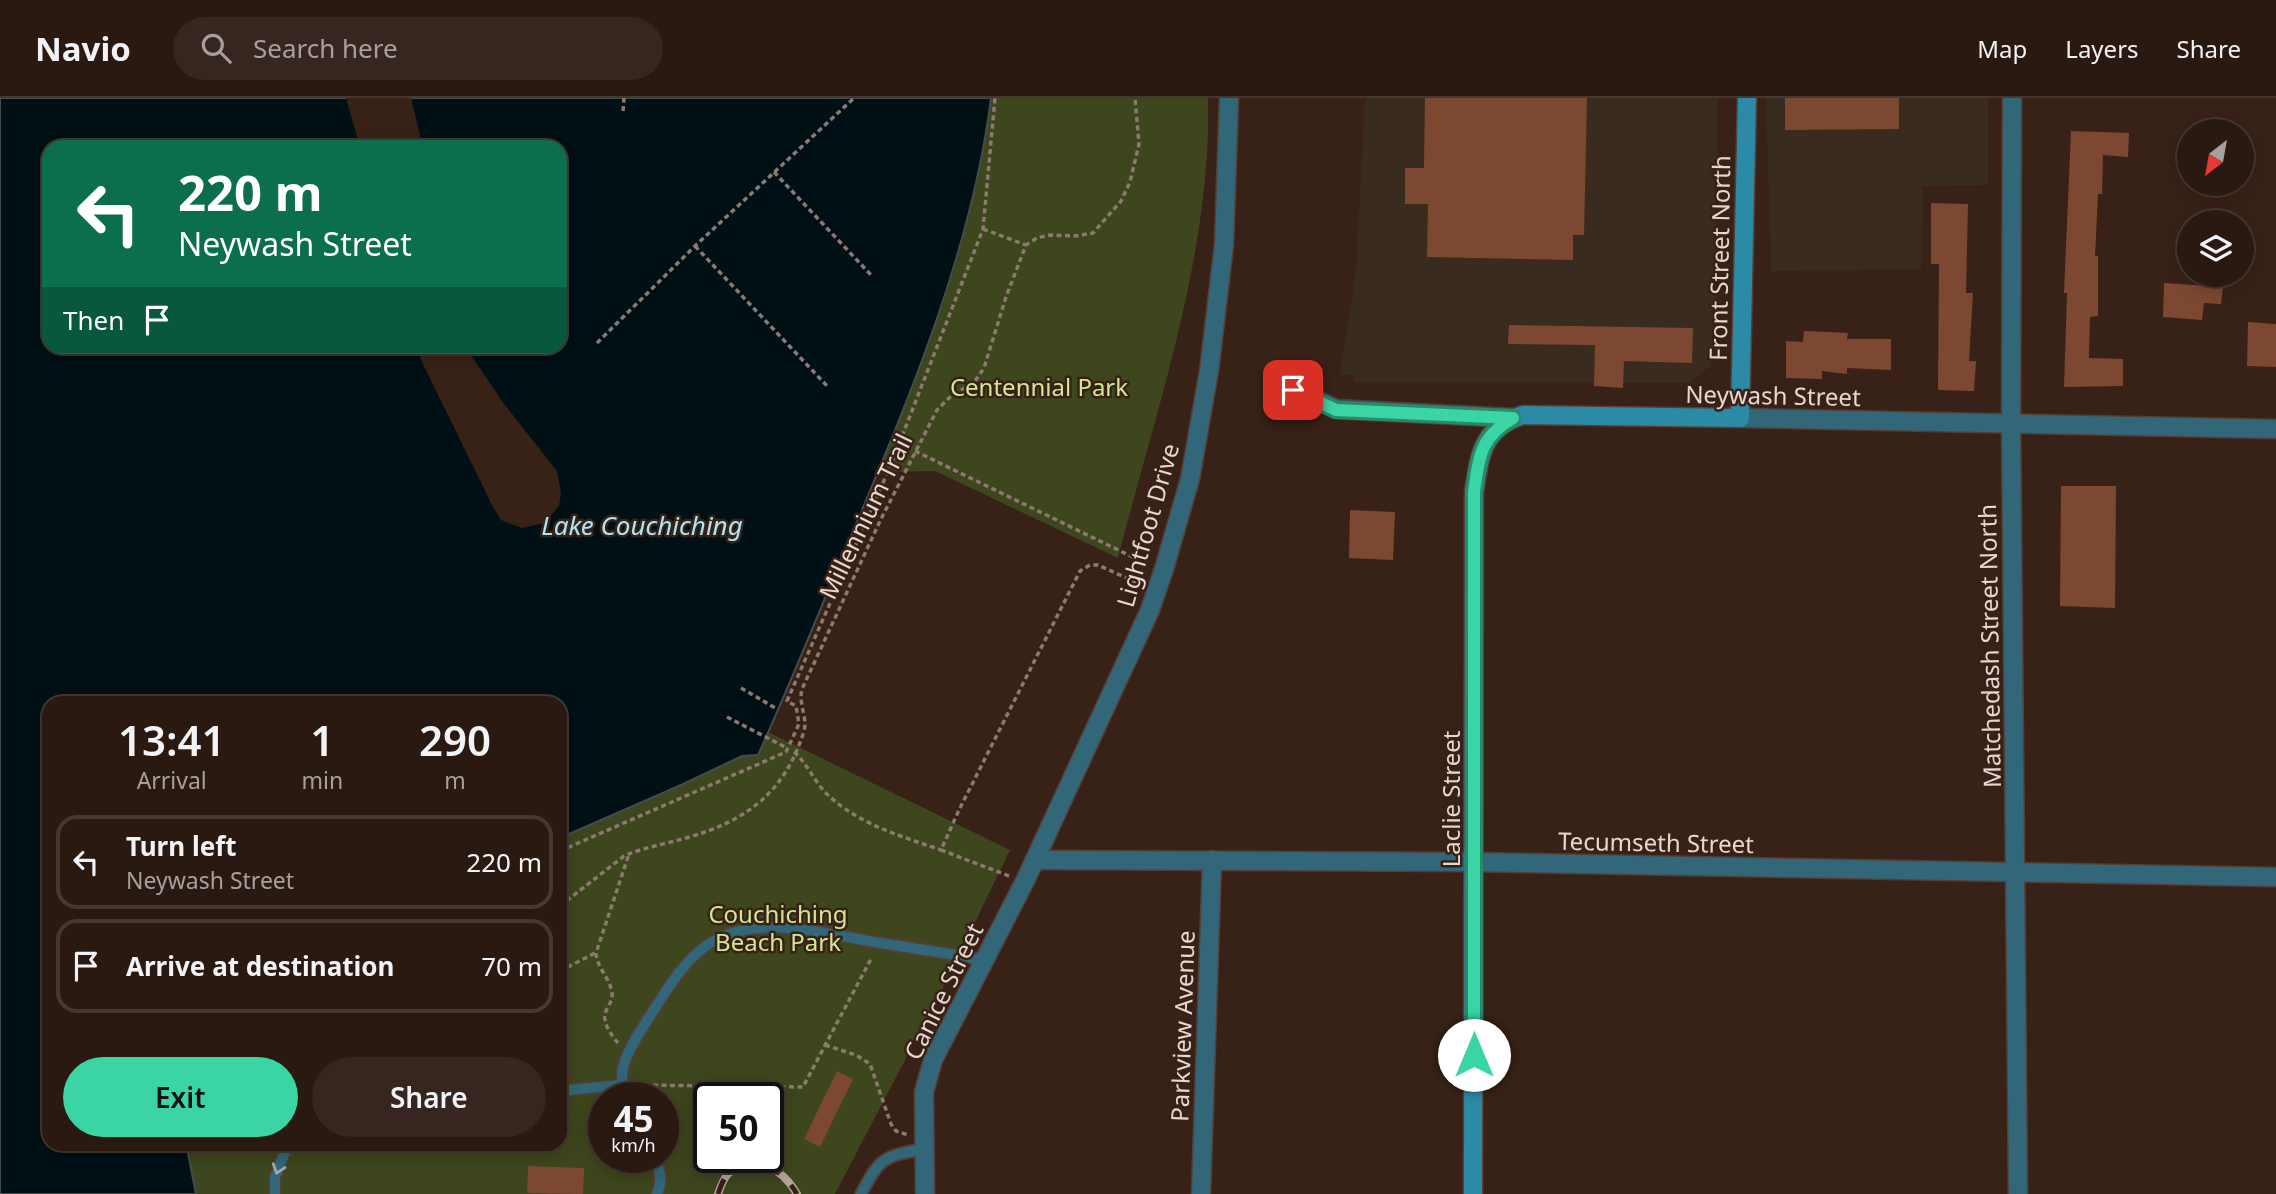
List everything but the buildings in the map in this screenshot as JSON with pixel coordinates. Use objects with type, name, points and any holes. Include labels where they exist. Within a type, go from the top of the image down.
[{"type":"main road","name":"Front Street North","points":[[1740,418],[1747,98]]},
{"type":"main road","name":"Neywash Street","points":[[1513,418],[1533,415],[1740,418]]},
{"type":"main road","name":"Laclie Street","points":[[1473,1194],[1474,492],[1480,452],[1487,438],[1513,418]]},
{"type":"street","name":"Lightfoot Drive","points":[[1035,860],[1150,610],[1191,479],[1209,371],[1219,288],[1229,98]]},
{"type":"street","name":"Matchedash Street North","points":[[2012,98],[2011,424],[2018,1194]]},
{"type":"street","name":"Neywash Street","points":[[1276,381],[1336,410],[1513,418]]},
{"type":"street","name":"Neywash Street","points":[[1740,418],[2276,429]]},
{"type":"street","name":"Tecumseth Street","points":[[1035,860],[1474,862],[2276,877]]},
{"type":"street","name":"Canice Street","points":[[925,1194],[917,1150],[929,1069],[1035,860]]},
{"type":"street","name":"Parkview Avenue","points":[[1201,1194],[1212,860]]},
{"type":"lane","points":[[621,1082],[628,1054],[659,1002],[687,963],[709,943],[732,932],[762,928],[802,930],[969,957],[984,962]]},
{"type":"lane","points":[[567,1089],[588,1088]]},
{"type":"lane","points":[[861,1194],[879,1163],[917,1150]]},
{"type":"lane","points":[[275,1194],[275,1177],[285,1151]]},
{"type":"lane","points":[[657,1194],[661,1185],[660,1173]]},
{"type":"path","points":[[623,111],[624,98]]},
{"type":"path","points":[[597,343],[695,246],[854,98]]},
{"type":"path","points":[[567,848],[786,752],[799,724],[796,706],[787,702],[890,467],[983,229],[995,98]]},
{"type":"path","points":[[983,229],[1026,246],[1037,237],[1093,233],[1121,201],[1130,182],[1139,144],[1135,98]]},
{"type":"path","points":[[775,172],[871,275]]},
{"type":"path","points":[[695,246],[828,387]]},
{"type":"path","name":"Millennium Trail","points":[[567,901],[629,854],[701,833],[759,804],[780,781],[805,725],[800,699],[802,689],[937,410],[975,381],[984,368],[1026,246]]},
{"type":"path","points":[[915,452],[1149,565]]},
{"type":"path","points":[[1146,572],[1151,559]]},
{"type":"path","points":[[941,850],[1080,571],[1090,565],[1098,565],[1142,582],[1138,594]]},
{"type":"path","points":[[741,688],[778,709]]},
{"type":"path","points":[[727,717],[794,752],[825,793],[845,810],[870,824],[1011,877],[1014,870]]},
{"type":"path","points":[[628,1054],[607,1027],[605,1012],[612,994],[596,962],[596,953],[629,854]]},
{"type":"path","points":[[679,1086],[803,1087],[879,942]]},
{"type":"path","points":[[567,968],[596,953]]},
{"type":"path","points":[[825,1045],[856,1055],[870,1064],[891,1124],[896,1131],[910,1133],[917,1150]]},
{"type":"shaded area","points":[[1365,98],[1717,98],[1716,353],[1709,367],[1690,383],[1354,382],[1354,375],[1340,375],[1356,270]]},
{"type":"shaded area","points":[[1766,98],[1988,98],[1988,185],[1923,186],[1921,269],[1771,271]]},
{"type":"green space","name":"Centennial Park","points":[[991,98],[1208,98],[1207,156],[1191,272],[1179,330],[1118,558],[935,471],[878,472],[931,337],[954,268],[979,171]]},
{"type":"green space","name":"Couchiching Beach Park","points":[[768,732],[1010,850],[949,976],[835,1194],[196,1194],[188,1151],[567,1151],[567,833],[742,756],[758,755]]},
{"type":"water","name":"Lake Couchiching","points":[[0,98],[991,98],[969,211],[936,321],[895,430],[758,755],[742,756],[567,835],[567,696],[42,696],[42,1151],[188,1151],[196,1194],[0,1194]]},
{"type":"pier","points":[[346,98],[411,98],[421,140],[358,140]]},
{"type":"pier","points":[[420,354],[470,354],[504,404],[557,471],[561,493],[559,506],[544,523],[522,528],[501,520]]},
{"type":"railway","points":[[718,1194],[728,1174],[747,1163],[757,1163],[776,1171],[797,1194]]},
{"type":"route","points":[[1293,390],[1336,410],[1513,418],[1487,438],[1480,452],[1474,492],[1474,1055]]}]
